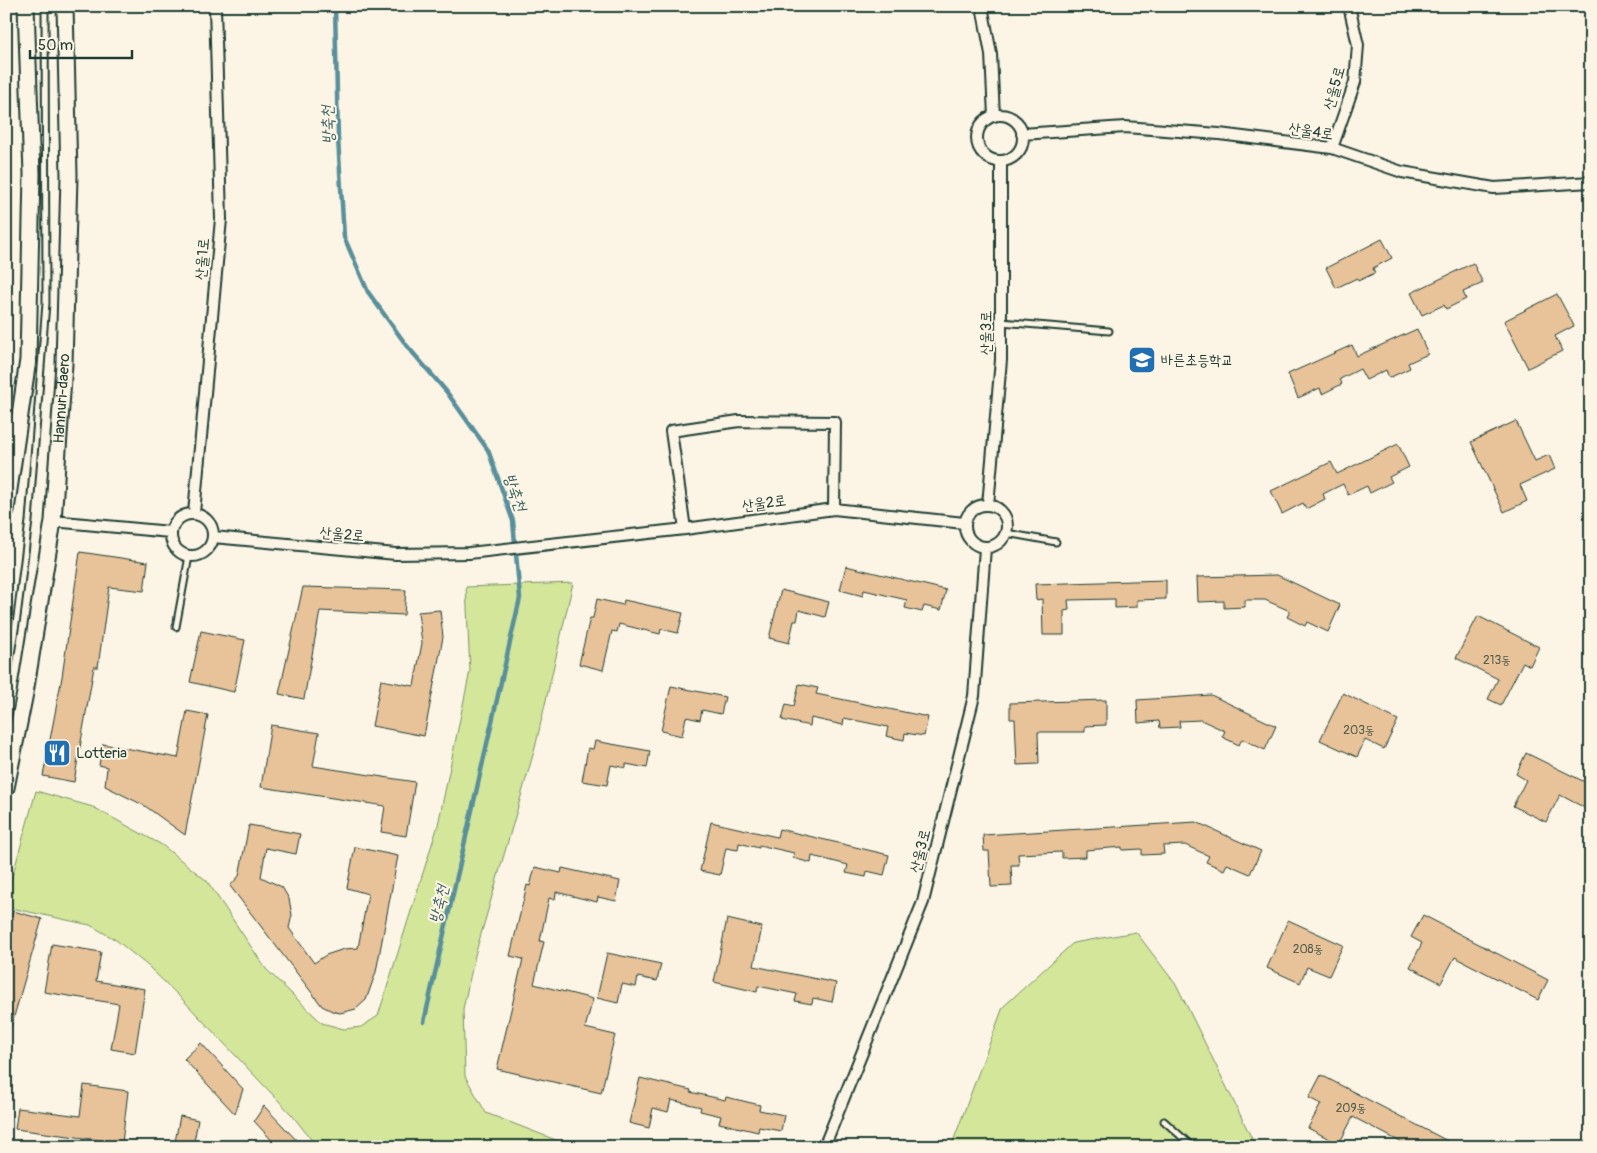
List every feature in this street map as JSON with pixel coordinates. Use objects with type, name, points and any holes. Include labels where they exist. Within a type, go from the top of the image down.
[{"type":"street","points":[[6,510],[28,360],[32,174],[26,6]]},
{"type":"street","name":"Hannuri-daero","points":[[6,788],[25,693],[53,521],[64,364],[69,176],[65,6]]},
{"type":"street","name":"산울1로","points":[[194,513],[220,219],[215,6]]},
{"type":"street","points":[[982,6],[991,54],[994,116]]},
{"type":"street","name":"산울5로","points":[[1332,148],[1354,82],[1358,45],[1348,6]]},
{"type":"street","points":[[994,116],[1006,116],[1013,119],[1019,124],[1022,134],[1022,146],[1018,153],[1011,158],[1001,161],[989,159],[982,154],[977,140],[980,126],[994,116]]},
{"type":"street","name":"산울4로","points":[[1022,134],[1125,127],[1219,134],[1332,148],[1402,172],[1494,188],[1591,182]]},
{"type":"street","name":"산울3로","points":[[988,505],[1001,360],[1001,161]]},
{"type":"street","points":[[685,530],[671,431],[691,428],[739,421],[835,422],[834,508]]},
{"type":"street","points":[[988,505],[998,509],[1003,514],[1006,520],[1006,533],[998,544],[985,548],[972,543],[967,537],[964,523],[966,516],[971,510],[977,506],[988,505]]},
{"type":"street","name":"산울2로","points":[[213,537],[396,554],[469,553],[685,530],[834,508],[964,523]]},
{"type":"street","points":[[194,513],[205,517],[210,522],[213,529],[213,537],[208,549],[203,553],[189,556],[176,550],[172,544],[170,532],[178,518],[184,514],[194,513]]},
{"type":"street","points":[[53,521],[170,532]]},
{"type":"street","name":"산울3로","points":[[824,1147],[923,902],[974,696],[985,548]]},
{"type":"lane","points":[[6,685],[18,617],[46,303],[45,6]]},
{"type":"lane","points":[[1001,322],[1109,331]]},
{"type":"lane","points":[[1006,533],[1056,542]]},
{"type":"lane","points":[[176,627],[189,556]]},
{"type":"lane","points":[[1164,1121],[1193,1147]]},
{"type":"green space","points":[[573,583],[535,748],[475,955],[463,1009],[465,1076],[486,1113],[574,1147],[317,1147],[292,1115],[182,999],[148,966],[116,940],[90,925],[6,907],[6,899],[36,791],[93,807],[162,845],[207,881],[266,969],[322,1023],[344,1029],[361,1027],[378,1016],[438,825],[470,671],[466,587]]},
{"type":"green space","points":[[1136,932],[1177,986],[1256,1147],[951,1147],[1003,1007],[1073,943]]},
{"type":"building","points":[[1382,239],[1392,258],[1373,268],[1375,273],[1358,281],[1357,278],[1336,288],[1326,268]]},
{"type":"building","points":[[1473,263],[1483,283],[1463,292],[1466,299],[1446,309],[1444,305],[1422,315],[1411,293]]},
{"type":"building","points":[[1557,294],[1574,326],[1555,336],[1562,351],[1528,368],[1504,321]]},
{"type":"building","points":[[1417,329],[1428,354],[1408,363],[1410,368],[1389,378],[1386,370],[1366,380],[1360,369],[1340,379],[1342,384],[1322,394],[1320,388],[1298,398],[1288,374],[1352,345],[1357,356]]},
{"type":"building","points":[[1516,421],[1535,461],[1549,455],[1555,469],[1520,485],[1527,501],[1504,512],[1471,442]]},
{"type":"building","points":[[1398,444],[1409,467],[1389,477],[1392,482],[1370,493],[1367,486],[1348,495],[1343,484],[1323,494],[1325,499],[1306,509],[1303,503],[1282,514],[1271,491],[1331,462],[1337,474]]},
{"type":"building","points":[[80,552],[148,562],[144,591],[109,587],[98,667],[94,667],[74,782],[43,776],[62,677]]},
{"type":"building","points":[[846,566],[946,590],[941,610],[924,606],[922,612],[905,608],[907,600],[864,590],[863,596],[840,590]]},
{"type":"building","points":[[1277,575],[1340,605],[1328,632],[1307,622],[1305,626],[1287,617],[1290,611],[1265,600],[1245,600],[1245,607],[1224,608],[1224,601],[1198,602],[1197,577]]},
{"type":"building","points":[[1166,580],[1166,599],[1137,600],[1137,607],[1115,608],[1115,599],[1068,600],[1069,610],[1064,611],[1064,635],[1043,635],[1042,599],[1036,600],[1035,584]]},
{"type":"building","points":[[303,587],[406,590],[404,615],[320,611],[304,699],[279,694]]},
{"type":"building","points":[[781,590],[829,602],[825,617],[799,610],[797,621],[794,621],[789,643],[769,638]]},
{"type":"building","points":[[597,599],[623,605],[624,600],[683,613],[678,633],[661,629],[660,634],[619,624],[617,632],[612,631],[603,670],[579,664],[590,618],[593,618]]},
{"type":"building","points":[[440,610],[443,637],[424,736],[372,726],[381,680],[414,686],[422,643],[418,612]]},
{"type":"building","points":[[1478,616],[1539,647],[1530,666],[1523,662],[1501,705],[1488,699],[1498,679],[1456,658]]},
{"type":"building","points":[[201,631],[245,640],[234,692],[190,682]]},
{"type":"building","points":[[799,684],[818,688],[816,694],[928,717],[924,736],[905,733],[904,740],[886,736],[888,727],[844,718],[843,725],[811,718],[810,726],[782,720],[786,704],[794,706]]},
{"type":"building","points":[[671,686],[725,697],[721,714],[702,710],[700,720],[686,717],[682,736],[661,731]]},
{"type":"building","points":[[1343,693],[1398,720],[1384,749],[1365,740],[1357,757],[1320,740]]},
{"type":"building","points":[[1211,695],[1276,726],[1265,750],[1242,739],[1239,745],[1222,737],[1225,731],[1201,720],[1179,721],[1180,727],[1160,728],[1159,721],[1138,723],[1137,700]]},
{"type":"building","points":[[1106,700],[1106,725],[1085,726],[1085,732],[1038,732],[1039,764],[1017,765],[1015,719],[1010,719],[1010,703]]},
{"type":"building","points":[[187,711],[208,715],[185,835],[145,806],[105,786],[107,767],[99,765],[103,744],[178,758]]},
{"type":"building","points":[[271,725],[319,733],[313,766],[415,782],[406,836],[381,832],[385,806],[261,787]]},
{"type":"building","points":[[595,741],[650,751],[647,768],[626,764],[626,768],[611,765],[607,785],[582,781],[588,748],[593,749]]},
{"type":"building","points":[[1526,753],[1591,785],[1591,811],[1560,795],[1546,822],[1513,806],[1526,780],[1516,774]]},
{"type":"building","points":[[711,822],[777,837],[779,829],[889,855],[884,875],[867,871],[866,877],[846,873],[848,865],[812,856],[811,863],[793,858],[794,853],[759,845],[759,848],[739,843],[738,850],[726,848],[720,875],[700,871]]},
{"type":"building","points":[[1196,822],[1261,851],[1250,874],[1227,864],[1224,870],[1206,862],[1209,856],[1185,845],[1163,846],[1164,854],[1142,855],[1142,849],[1122,850],[1122,847],[1086,850],[1086,857],[1062,858],[1062,852],[1018,854],[1019,865],[1011,865],[1012,886],[991,887],[989,851],[984,851],[983,835]]},
{"type":"building","points":[[249,825],[300,834],[296,854],[266,848],[261,877],[282,887],[289,899],[292,915],[289,928],[314,963],[326,955],[344,949],[358,948],[368,894],[347,888],[355,847],[398,856],[376,972],[366,1000],[356,1009],[340,1013],[322,1006],[230,886],[239,876]]},
{"type":"building","points":[[535,867],[561,873],[562,868],[620,881],[616,901],[598,897],[597,902],[556,892],[555,900],[549,898],[540,941],[544,942],[534,984],[593,999],[585,1028],[615,1035],[601,1093],[497,1069],[523,959],[510,956],[527,885],[530,886]]},
{"type":"building","points":[[13,911],[42,919],[9,1034],[6,1033],[6,933]]},
{"type":"building","points":[[1423,915],[1548,980],[1538,1000],[1455,957],[1441,983],[1410,967],[1422,943],[1411,937]]},
{"type":"building","points":[[727,919],[762,927],[754,966],[836,983],[832,1002],[813,998],[812,1004],[795,1001],[797,994],[758,986],[757,992],[714,982]]},
{"type":"building","points":[[1288,920],[1343,945],[1329,976],[1307,967],[1300,983],[1267,968]]},
{"type":"building","points":[[52,944],[101,952],[96,981],[145,989],[135,1053],[111,1049],[119,1004],[44,992]]},
{"type":"building","points":[[607,953],[661,964],[657,981],[638,977],[636,987],[622,984],[618,1003],[597,998]]},
{"type":"building","points":[[201,1043],[243,1089],[235,1114],[184,1059]]},
{"type":"building","points":[[1321,1075],[1459,1147],[1410,1147],[1353,1117],[1339,1144],[1308,1128],[1321,1104],[1309,1098]]},
{"type":"building","points":[[640,1078],[725,1100],[726,1097],[760,1105],[759,1110],[784,1115],[781,1131],[759,1127],[758,1132],[719,1123],[721,1116],[700,1111],[701,1107],[671,1100],[668,1112],[653,1108],[649,1128],[629,1123]]},
{"type":"building","points":[[84,1085],[128,1091],[122,1143],[15,1129],[18,1108],[80,1116]]},
{"type":"building","points":[[264,1106],[303,1147],[278,1147],[254,1121]]},
{"type":"building","points":[[180,1116],[198,1120],[193,1147],[174,1147]]},
{"type":"waterway","name":"방축천","points":[[335,6],[338,138],[344,237],[368,292],[407,346],[446,391],[488,450],[513,521],[520,598],[424,1022]]},
{"type":"place","name":"바른초등학교","points":[[1142,360]]},
{"type":"place","name":"Lotteria","points":[[57,753]]}]
